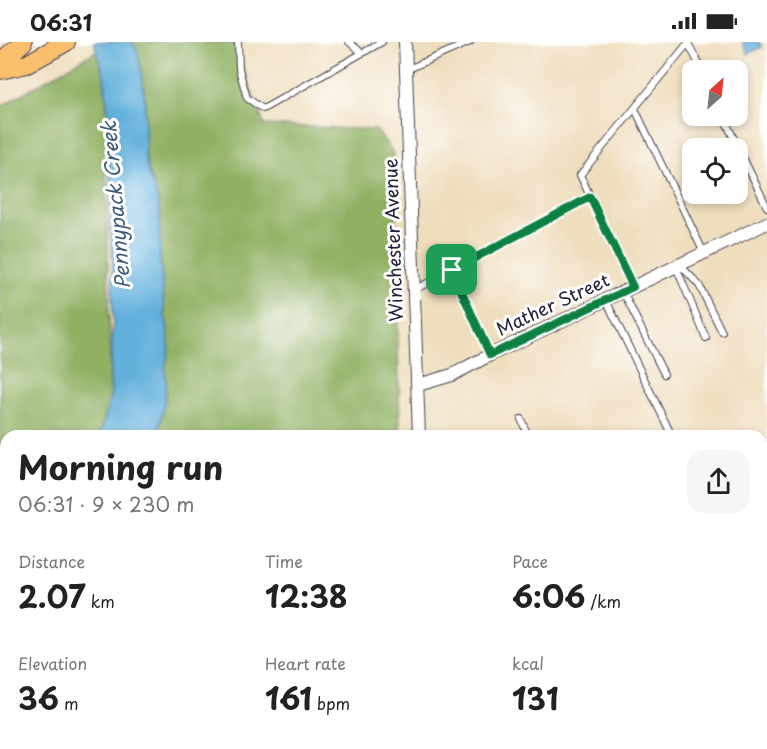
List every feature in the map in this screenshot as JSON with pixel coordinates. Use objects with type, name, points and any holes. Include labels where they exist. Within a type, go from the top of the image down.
[{"type":"main road","points":[[0,63],[23,42]]},
{"type":"main road","points":[[0,70],[27,64],[66,42]]},
{"type":"street","name":"Winchester Avenue","points":[[405,42],[419,430]]},
{"type":"street","name":"Mather Street","points":[[418,386],[452,375],[766,225]]},
{"type":"lane","points":[[238,42],[238,69],[247,98],[263,109],[382,42]]},
{"type":"lane","points":[[350,42],[362,53]]},
{"type":"lane","points":[[406,70],[470,42]]},
{"type":"lane","points":[[664,374],[580,175],[689,42],[697,60]]},
{"type":"lane","points":[[634,109],[704,253]]},
{"type":"lane","points":[[728,126],[767,207]]},
{"type":"lane","points":[[414,290],[590,197]]},
{"type":"lane","points":[[678,266],[699,285],[722,332]]},
{"type":"lane","points":[[678,266],[706,338]]},
{"type":"lane","points":[[452,270],[490,355]]},
{"type":"lane","points":[[606,300],[669,430]]},
{"type":"lane","points":[[521,419],[526,430]]},
{"type":"green space","points":[[131,42],[233,42],[264,125],[376,130],[394,154],[400,430],[159,430],[166,386],[168,329],[155,189],[147,166],[144,86]]},
{"type":"green space","points":[[96,51],[104,75],[109,123],[106,174],[111,394],[102,430],[0,430],[0,107]]},
{"type":"water","name":"Pennypack Creek","points":[[94,42],[131,42],[136,48],[140,62],[145,101],[145,157],[160,211],[160,259],[169,348],[165,368],[164,405],[159,430],[102,430],[111,394],[113,320],[109,123],[104,75]]},
{"type":"water","points":[[742,42],[759,42],[762,47],[748,54]]},
{"type":"route","points":[[590,197],[633,287],[490,355],[452,270],[590,197]]}]
